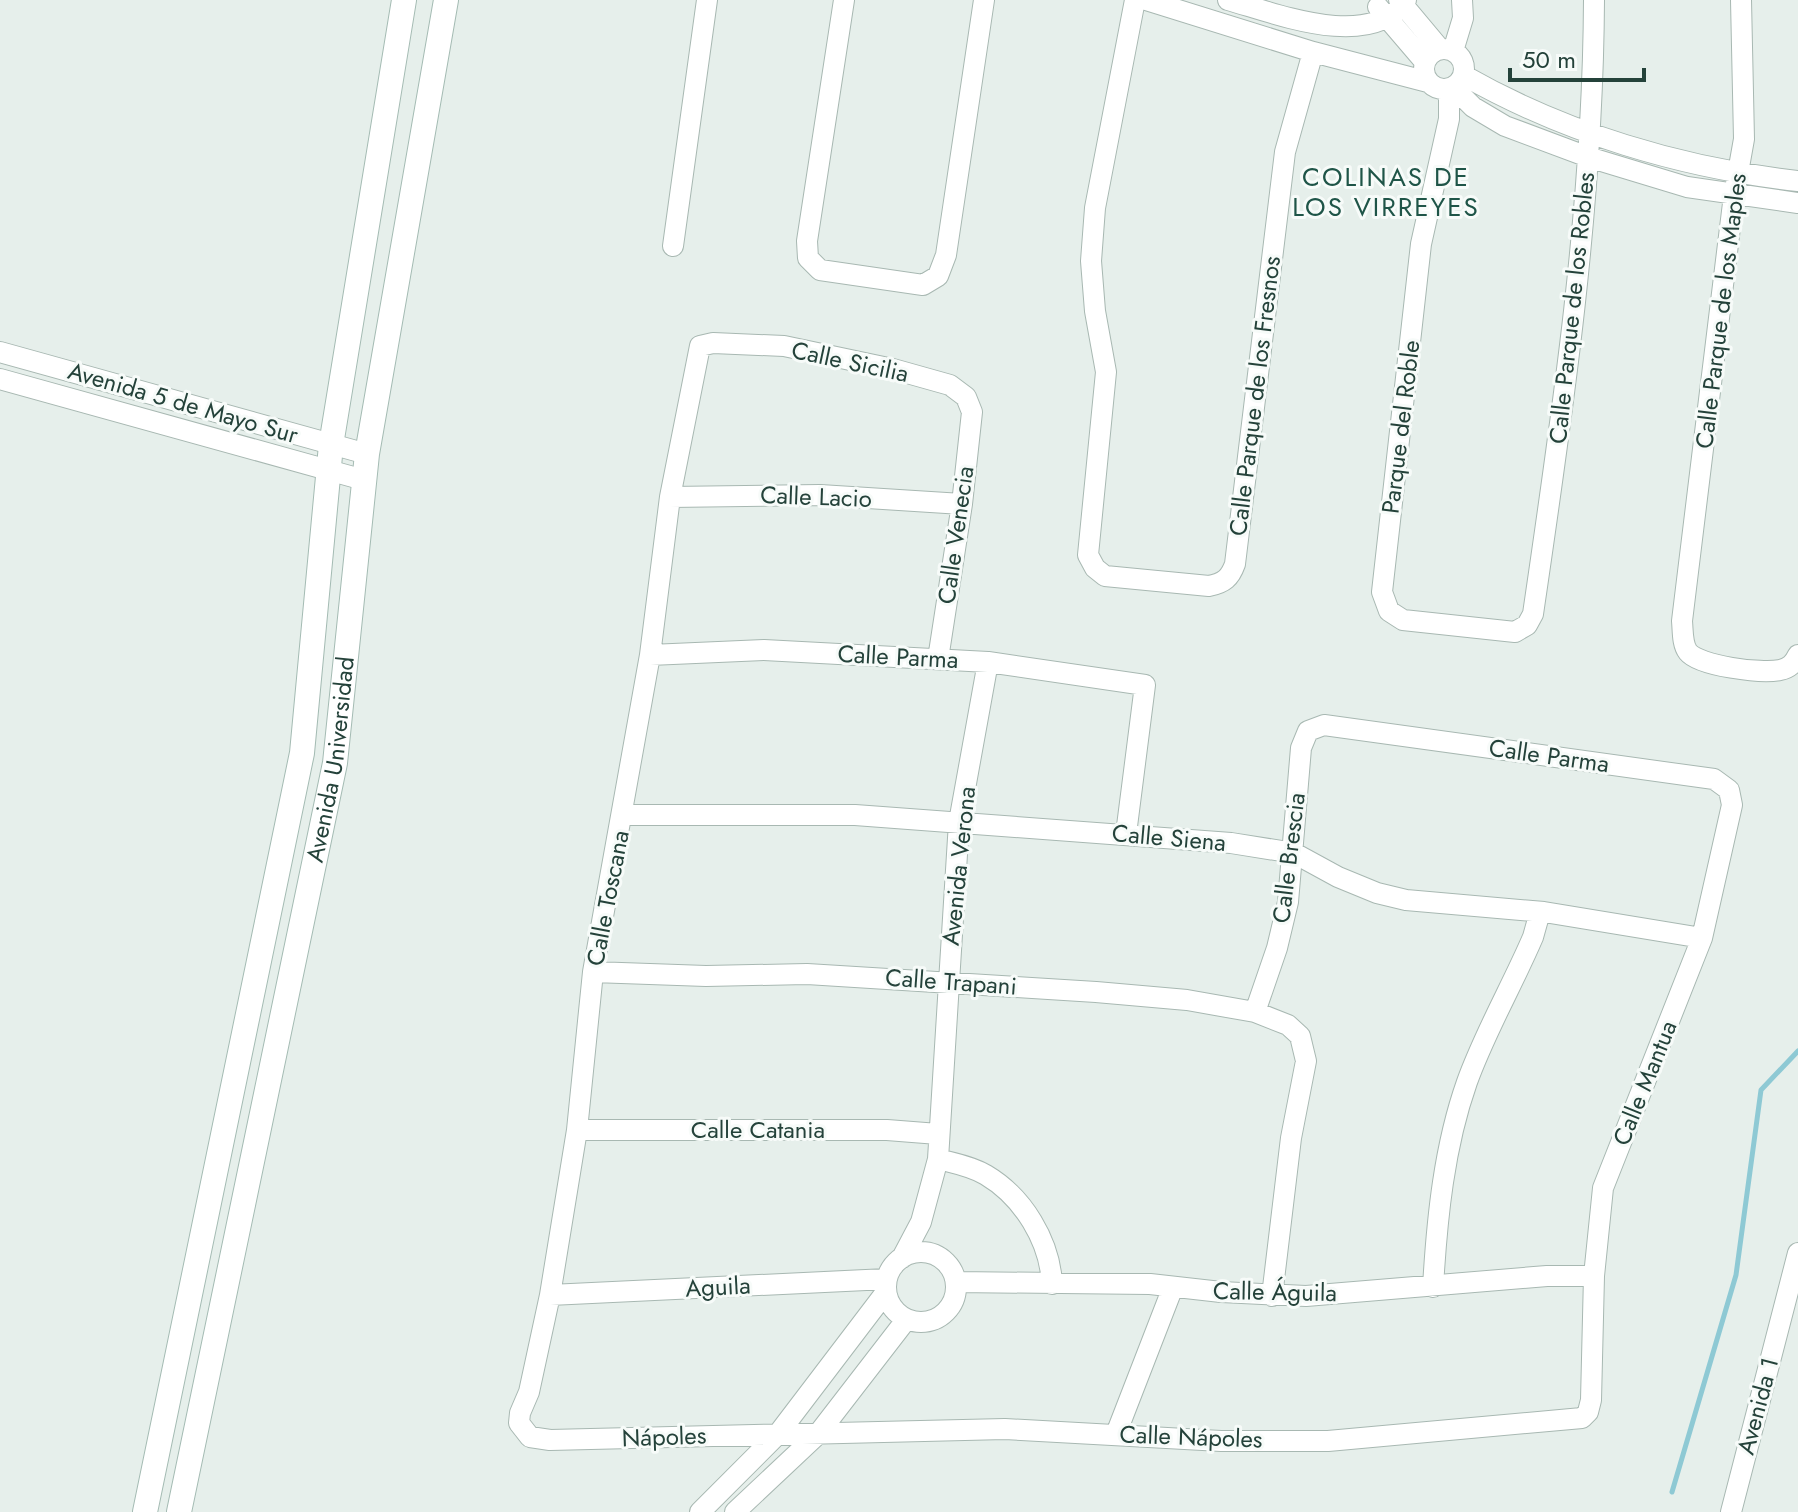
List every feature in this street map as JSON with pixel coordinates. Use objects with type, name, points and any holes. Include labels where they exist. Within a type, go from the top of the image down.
[{"type":"main road","name":"Avenida Universidad","points":[[145,1512],[302,753],[331,445],[404,0]]},
{"type":"main road","name":"Avenida Universidad","points":[[179,1512],[335,763],[367,454],[446,0]]},
{"type":"street","points":[[673,246],[707,0]]},
{"type":"street","points":[[844,0],[807,241],[808,258],[820,270],[923,285],[938,276],[946,255],[984,0]]},
{"type":"street","name":"Calle Parque de los Fresnos","points":[[1135,0],[1095,208],[1091,261],[1095,311],[1106,372],[1088,555],[1095,568],[1105,576],[1209,586],[1231,577],[1258,395],[1285,152],[1313,52]]},
{"type":"street","points":[[1146,0],[1313,52],[1462,61],[1455,83]]},
{"type":"street","points":[[1228,0],[1322,27],[1343,27],[1389,7],[1436,61]]},
{"type":"street","points":[[1462,0],[1463,18],[1436,61],[1434,87],[1455,83],[1633,148],[1691,164],[1798,181]]},
{"type":"street","name":"Calle Parque de los Robles","points":[[1533,614],[1574,322],[1594,78],[1594,0]]},
{"type":"street","name":"Calle Parque de los Maples","points":[[1741,0],[1744,139],[1734,195],[1682,621],[1687,651],[1708,664],[1782,670],[1793,664],[1798,655]]},
{"type":"street","points":[[1455,83],[1473,107],[1505,126],[1588,157],[1687,187],[1798,203]]},
{"type":"street","name":"Parque del Roble","points":[[1455,83],[1421,244],[1382,592],[1389,611],[1403,620],[1515,632],[1527,625],[1533,614]]},
{"type":"street","name":"Calle Sicilia","points":[[713,343],[784,346],[893,369],[950,385],[966,397],[972,412]]},
{"type":"street","name":"Calle Toscana","points":[[550,1440],[530,1437],[519,1423],[520,1413],[529,1392],[550,1295],[577,1130],[593,972],[650,655],[670,497],[698,353],[700,346],[713,343]]},
{"type":"street","name":"Avenida 5 de Mayo Sur","points":[[0,352],[367,454]]},
{"type":"street","name":"Avenida 5 de Mayo Sur","points":[[0,379],[364,480]]},
{"type":"street","name":"Calle Venecia","points":[[938,659],[962,504],[972,412]]},
{"type":"street","name":"Calle Lacio","points":[[670,497],[820,495],[962,504]]},
{"type":"street","name":"Calle Parma","points":[[650,655],[764,650],[988,662],[1145,685],[1126,834]]},
{"type":"street","name":"Avenida Verona","points":[[902,1258],[921,1222],[938,1159],[959,822],[988,662]]},
{"type":"street","name":"Calle Parma","points":[[1301,748],[1308,731],[1324,725],[1714,779]]},
{"type":"street","name":"Calle Brescia","points":[[1255,1012],[1288,902],[1301,748]]},
{"type":"street","name":"Calle Mantua","points":[[1591,1400],[1594,1276],[1603,1188],[1702,938],[1732,805],[1729,790],[1714,779]]},
{"type":"street","name":"Calle Siena","points":[[623,815],[782,813],[959,822],[1231,843],[1294,853],[1338,877],[1377,893],[1406,900],[1540,912],[1702,938]]},
{"type":"street","points":[[1433,1287],[1442,1186],[1456,1119],[1471,1072],[1533,937],[1540,912]]},
{"type":"street","name":"Calle Trapani","points":[[593,972],[706,976],[807,974],[948,981],[1187,1000],[1255,1012],[1288,1025],[1300,1036],[1306,1061],[1291,1138],[1272,1296]]},
{"type":"street","name":"Calle Catania","points":[[577,1130],[887,1130],[938,1134]]},
{"type":"street","points":[[938,1159],[985,1174],[1014,1197],[1042,1241],[1051,1265],[1052,1284]]},
{"type":"street","points":[[921,1222],[924,1252]]},
{"type":"street","points":[[705,1510],[778,1434],[886,1286],[895,1263],[912,1253],[936,1255],[945,1262],[956,1282],[952,1303],[938,1319],[927,1322],[906,1320],[897,1313],[886,1286]]},
{"type":"street","name":"Avenida 1","points":[[1731,1512],[1789,1326],[1798,1253]]},
{"type":"street","name":"Calle Águila","points":[[956,1282],[1173,1287],[1306,1296],[1547,1276],[1594,1276]]},
{"type":"street","name":"Aguila","points":[[550,1295],[886,1286]]},
{"type":"street","points":[[1116,1434],[1173,1287]]},
{"type":"street","points":[[735,1512],[818,1434],[906,1320]]},
{"type":"street","name":"Calle Nápoles","points":[[778,1434],[1005,1429],[1221,1441],[1328,1441],[1418,1435],[1514,1423],[1575,1421],[1588,1412],[1591,1400]]},
{"type":"street","name":"Nápoles","points":[[550,1440],[778,1434]]},
{"type":"waterway","points":[[1672,1492],[1736,1275],[1761,1090],[1798,1051]]},
{"type":"district","name":"COLINAS DE LOS VIRREYES","points":[[1386,192]]}]
